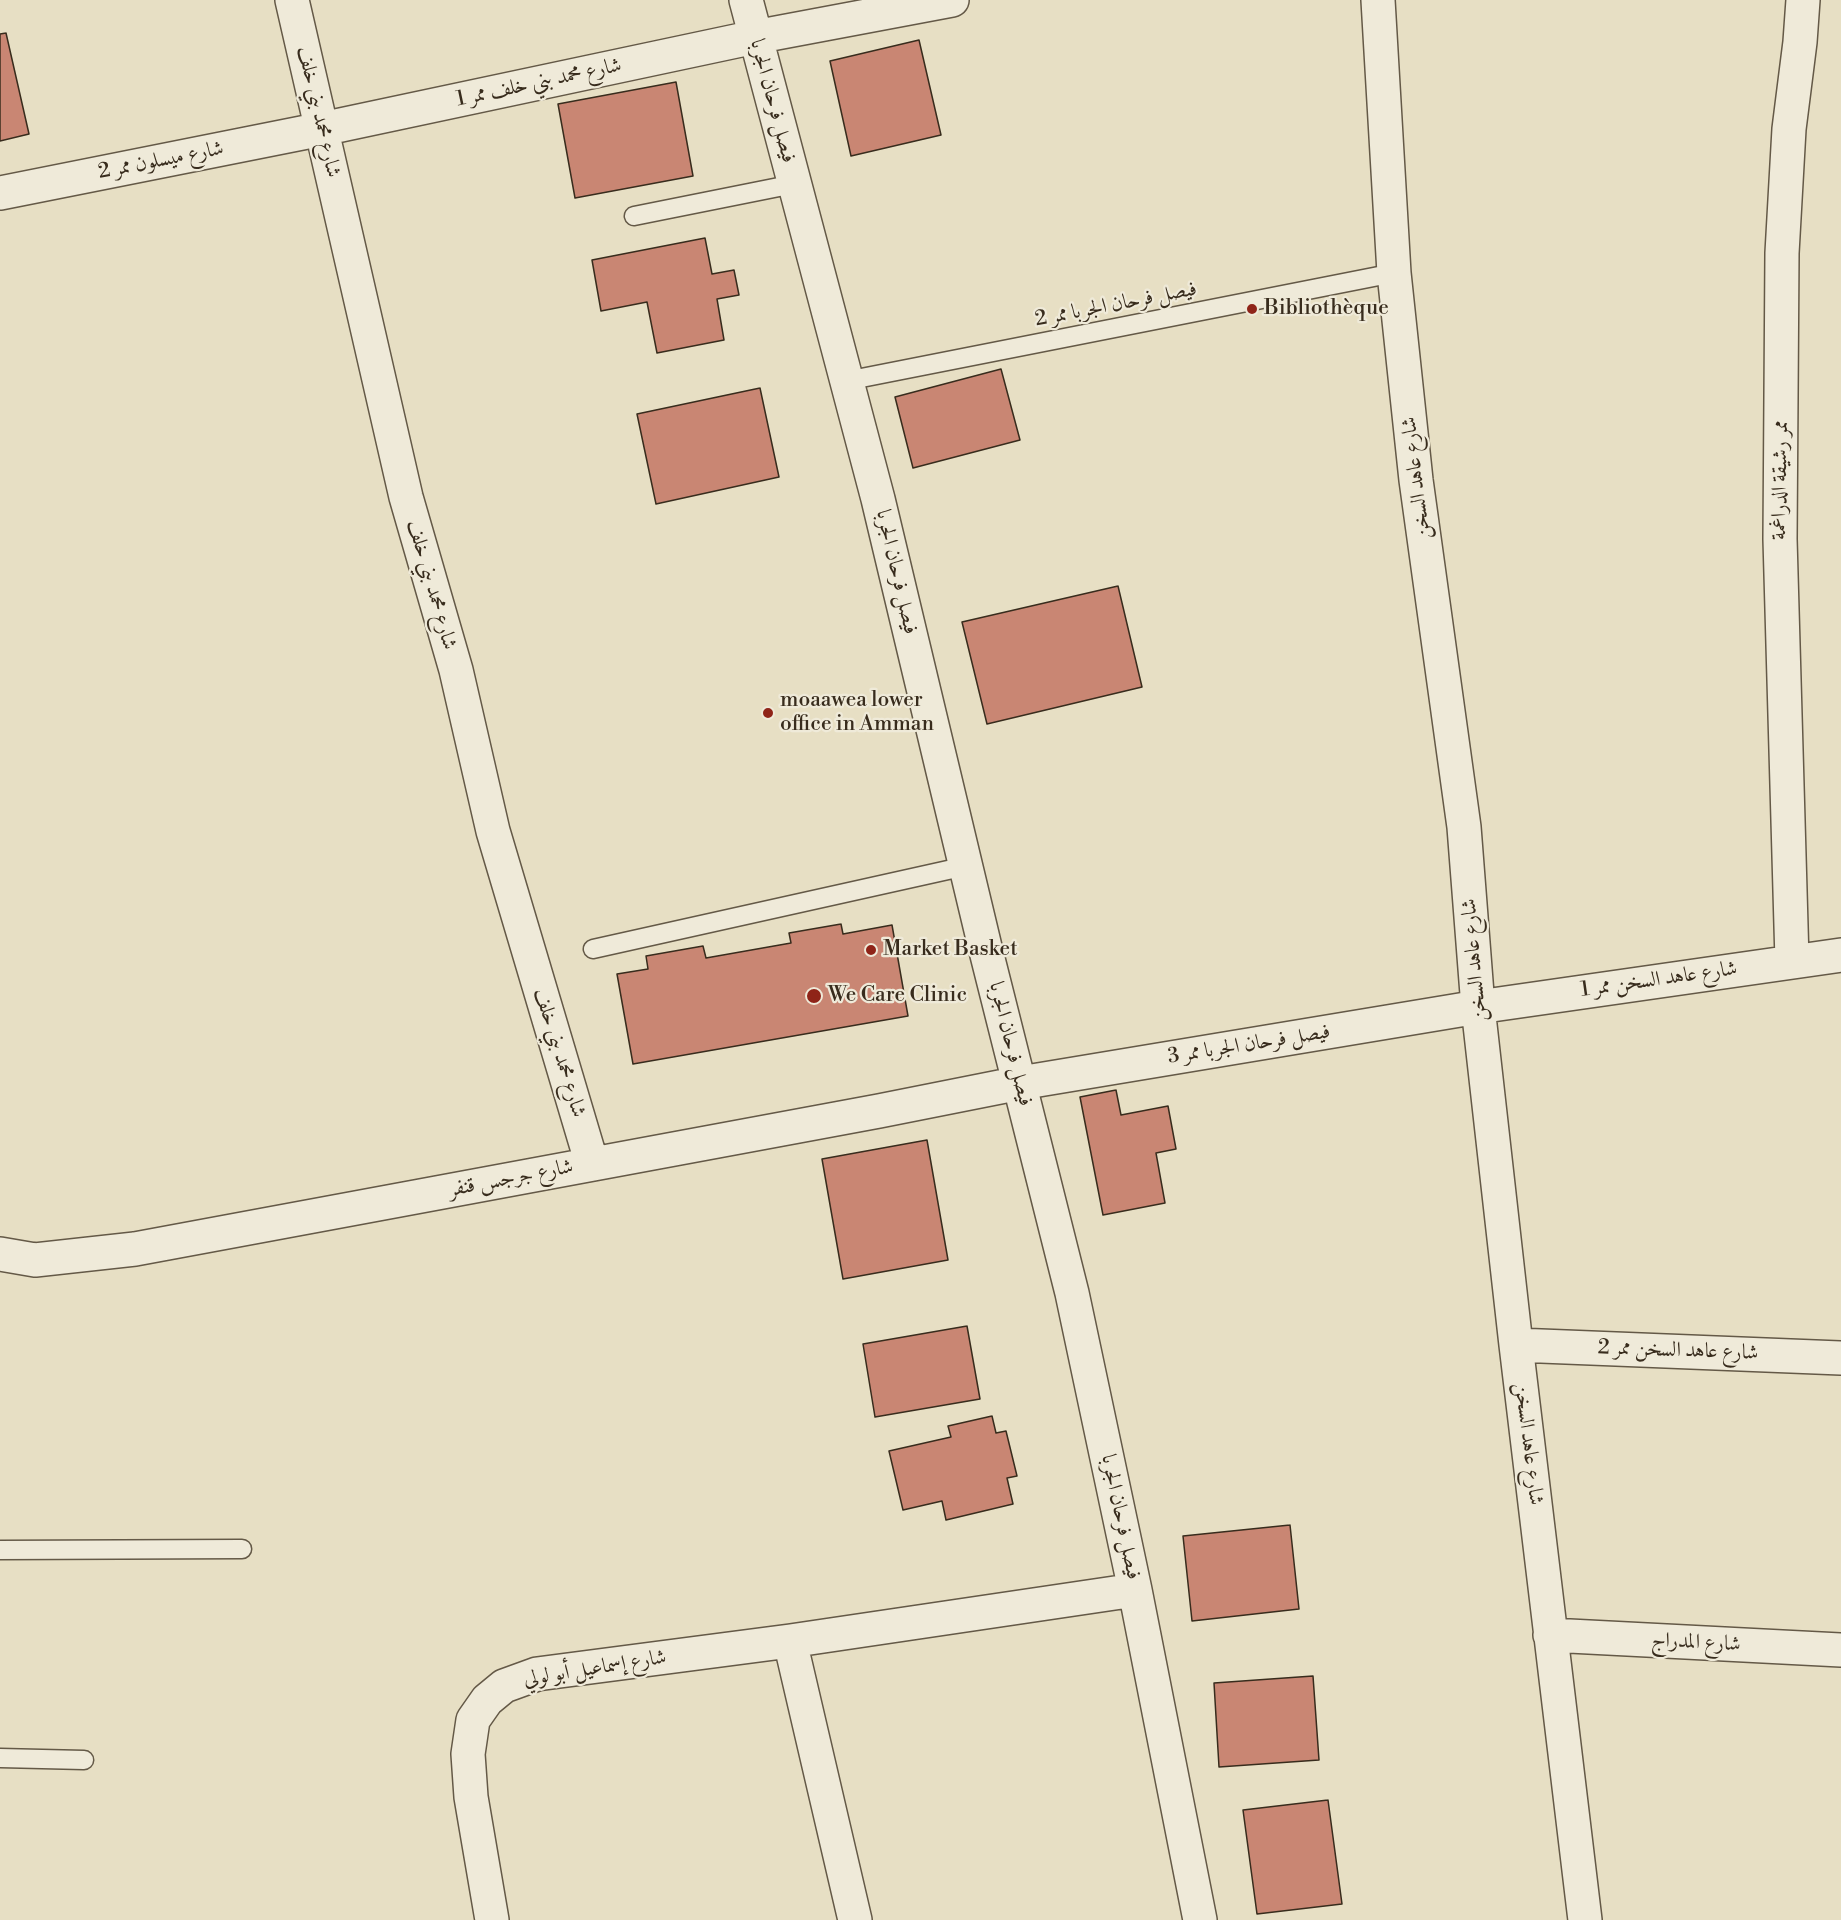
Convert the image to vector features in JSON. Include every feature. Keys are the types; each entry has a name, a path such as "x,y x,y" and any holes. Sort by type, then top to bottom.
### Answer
{"street":[{"name":"شارع محمد بني خلف","path":"292,0 406,497 456,670 493,831 592,1164"},
{"name":"فيصل فرحان الجربا","path":"746,0 881,511 966,867 1072,1293 1135,1590 1200,1920"},
{"name":"شارع محمد بني خلف ممر 1","path":"322,129 755,37 952,0"},
{"name":"شارع عاهد السخن","path":"1378,0 1394,273 1416,480 1464,827 1478,1007 1585,1920"},
{"name":"ممر رشيقة الدراغمة","path":"1792,961 1780,550 1782,253 1789,129 1803,0"},
{"name":"شارع ميسلون ممر 2","path":"0,193 322,129"},
{"name":"شارع عاهد السخن ممر 1","path":"1478,1007 1841,955"},
{"name":"فيصل فرحان الجربا ممر 3","path":"1020,1083 1478,1007"},
{"name":"شارع جرجس قنفر","path":"0,1254 35,1260 135,1249 879,1112 1020,1083"},
{"name":"شارع عاهد السخن ممر 2","path":"1516,1345 1841,1358"},
{"name":"شارع إسماعيل أبو لولي","path":"492,1920 471,1797 468,1754 473,1720 487,1700 504,1686 537,1674 790,1641 1135,1590"},
{"name":"شارع المدراج","path":"1550,1635 1841,1650"},
{"path":"790,1641 855,1920"}],"lane":[{"path":"634,216 794,184"},
{"name":"فيصل فرحان الجربا ممر 2","path":"846,381 1394,273"},
{"path":"593,949 966,867"},
{"path":"0,1550 242,1550"},
{"path":"0,1758 84,1760"}],"building":[{"path":"6,33 29,134 0,141 0,34"},
{"path":"919,40 941,135 851,156 830,61"},
{"path":"676,82 693,176 575,198 558,104"},
{"path":"705,238 712,274 734,270 739,295 717,299 724,340 657,353 647,302 601,311 592,260"},
{"path":"1001,369 1020,440 913,468 895,397"},
{"path":"760,388 779,477 656,504 637,414"},
{"path":"1118,586 1142,687 987,724 962,622"},
{"path":"841,924 843,934 892,925 908,1016 633,1064 617,974 648,969 646,956 703,946 706,958 791,943 789,933"},
{"path":"1116,1090 1121,1115 1168,1106 1176,1149 1156,1153 1165,1203 1103,1215 1080,1097"},
{"path":"927,1140 948,1260 843,1279 822,1159"},
{"path":"967,1326 980,1399 875,1417 863,1344"},
{"path":"992,1416 996,1433 1006,1431 1017,1476 1007,1478 1013,1504 946,1520 942,1501 903,1510 889,1451 951,1437 948,1426"},
{"path":"1290,1525 1299,1609 1192,1621 1183,1536"},
{"path":"1313,1676 1319,1760 1219,1767 1214,1683"},
{"path":"1328,1800 1342,1904 1257,1914 1243,1810"}],"place":[{"name":"Bibliothèque","path":"1252,309"},
{"name":"moaawea lower office in Amman","path":"768,713"},
{"name":"Market Basket","path":"871,950"},
{"name":"We Care Clinic","path":"814,996"}]}
